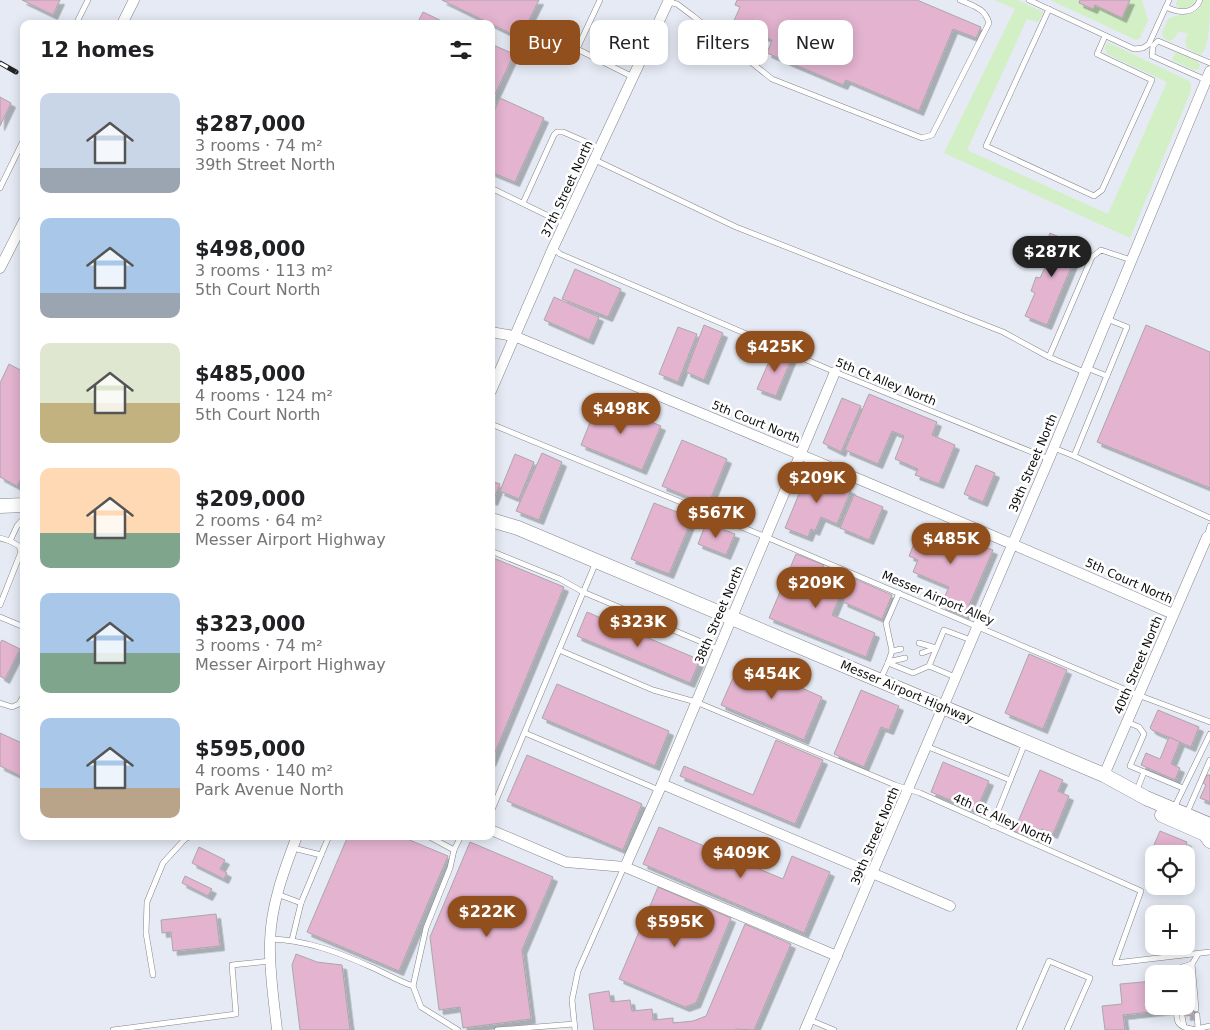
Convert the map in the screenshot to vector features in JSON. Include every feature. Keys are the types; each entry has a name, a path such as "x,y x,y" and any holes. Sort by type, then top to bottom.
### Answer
{"main road":[{"path":"0,506 20,505"},
{"name":"Messer Airport Highway","path":"495,521 518,528 943,706 1104,775 1141,795 1210,825"},
{"path":"1141,795 1159,814 1205,834 1210,841"}],"street":[{"path":"124,20 134,0"},
{"name":"37th Street North","path":"495,381 554,248 668,1"},
{"name":"39th Street North","path":"808,1025 1054,448 1208,76"},
{"path":"1,263 20,228"},
{"name":"5th Court North","path":"495,333 514,336 800,454 1013,543 1173,614"},
{"name":"38th Street North","path":"625,866 661,787 835,372"},
{"name":"40th Street North","path":"1104,775 1207,537"},
{"path":"661,787 873,872 950,906"},
{"path":"495,832 566,862 625,866 837,956"},
{"path":"277,1030 270,961 270,939 277,894 296,840"}],"lane":[{"path":"78,20 88,0"},
{"path":"600,0 577,49 633,78"},
{"path":"668,1 677,4 693,16 772,79 922,138 932,135 989,23 987,15 978,8 960,0"},
{"path":"1029,0 1134,49 1151,46 1158,41 1210,63"},
{"path":"1169,0 1151,46 1152,56 1208,76"},
{"path":"1166,7 1174,11 1184,12 1193,10 1200,0"},
{"path":"1049,9 986,146 1094,196 1102,190 1152,80 1097,54 1105,36"},
{"path":"523,204 557,132 563,132 600,148"},
{"path":"0,188 20,146"},
{"path":"595,160 736,227 1003,332 1049,357 1107,376"},
{"path":"495,190 565,224"},
{"name":"5th Ct Alley North","path":"554,248 560,254 835,372 1049,459"},
{"path":"1049,357 1092,257 1101,250 1131,260"},
{"path":"1074,456 1127,327 1107,319"},
{"name":"Messer Airport Alley","path":"495,426 766,537 1138,695 1210,722"},
{"path":"1054,448 1210,518"},
{"path":"10,541 20,523"},
{"path":"1207,537 1210,526"},
{"path":"0,538 10,541 19,546 20,549"},
{"path":"495,553 560,579 583,592 718,650"},
{"path":"0,605 20,555"},
{"path":"495,803 596,561"},
{"path":"880,681 892,651 886,622 899,593"},
{"path":"0,617 20,624"},
{"path":"888,663 913,673 929,666 944,630 971,640"},
{"path":"919,643 936,648"},
{"path":"892,651 901,648"},
{"path":"922,653 936,648"},
{"name":"4th Ct Alley North","path":"559,650 653,690 696,702 920,793 1141,892 1115,963 1210,952"},
{"path":"888,663 905,658"},
{"path":"929,666 955,677"},
{"path":"0,702 12,707 20,702"},
{"path":"1127,722 1139,727 1144,734 1130,766 1183,788"},
{"path":"525,733 661,787"},
{"path":"1180,812 1183,788 1210,734"},
{"path":"992,826 1025,742"},
{"path":"926,746 1010,780"},
{"path":"1180,812 1210,760"},
{"path":"1141,795 1144,772"},
{"path":"153,975 146,933 147,902 163,863 184,840"},
{"path":"292,940 301,903 327,840"},
{"path":"435,840 454,850"},
{"path":"458,1030 421,1007 413,986 426,928 459,840"},
{"path":"293,848 321,855"},
{"path":"497,1030 574,1027 572,1000 578,971 625,866"},
{"path":"277,894 301,903"},
{"path":"270,939 309,943 342,954 396,980 413,986"},
{"path":"1189,965 1198,954"},
{"path":"113,1030 236,1014 232,965 270,961"},
{"path":"1019,1030 1049,961 1090,978 1067,1030"},
{"path":"1194,1029 1195,1005"},
{"path":"1177,1015 1178,1023 1184,1027 1194,1029 1210,1026"},
{"path":"1182,1015 1184,1027"},
{"path":"808,1025 834,1030"}],"shaded area":[{"path":"0,0 1210,0 1210,1030 0,1030"}],"green space":[{"path":"995,0 1017,0 1043,13 1038,22 1027,19 967,150 1108,214 1167,82 1107,54 1105,48 1107,42 1189,81 1191,85 1190,93 1130,238 944,153 1015,9"},
{"path":"1050,0 1080,0 1079,3 1092,9 1095,5 1122,17 1130,0 1142,0 1148,20 1140,38 1136,40"},
{"path":"1177,0 1196,0 1190,7 1180,9 1176,5"},
{"path":"1203,0 1210,0 1209,22 1208,39 1200,55 1187,48 1185,40 1188,34 1179,31 1174,39 1169,41 1163,37 1162,33 1168,19 1193,13"},
{"path":"1176,52 1197,61 1200,65 1199,69 1194,70 1172,60"}],"building":[{"path":"22,0 60,0 53,15"},
{"path":"442,0 539,0 529,20 510,20 510,33 495,26 495,20 483,20"},
{"path":"737,0 917,0 981,27 976,38 953,29 919,111 846,80 843,85 796,65 853,65 853,20 778,20 778,58 768,53 772,40 768,38 768,20 734,20 740,7 735,5"},
{"path":"1080,0 1130,0 1122,18 1095,5 1093,9 1079,3"},
{"path":"423,12 440,20 419,20"},
{"path":"495,46 510,52 510,63 495,94"},
{"path":"0,97 11,103 0,126"},
{"path":"500,98 544,118 515,182 495,174 495,109"},
{"path":"1050,233 1080,246 1047,325 1025,316 1035,293 1031,291 1036,277 1040,278 1049,259 1041,255"},
{"path":"575,269 621,289 608,317 562,299"},
{"path":"554,297 599,317 589,340 544,320"},
{"path":"704,325 723,333 704,380 686,372"},
{"path":"1146,325 1210,352 1210,488 1097,442"},
{"path":"678,327 697,334 678,382 659,374"},
{"path":"774,350 792,357 776,396 757,389"},
{"path":"9,364 20,370 20,480 17,486 0,477 0,383"},
{"path":"869,394 937,422 932,435 955,445 939,484 915,475 918,469 895,459 904,436 892,431 878,464 845,450"},
{"path":"842,398 861,406 841,452 823,443"},
{"path":"599,400 661,426 642,470 581,445"},
{"path":"682,440 727,459 708,505 662,486"},
{"path":"542,453 562,462 539,520 516,511"},
{"path":"515,454 534,462 519,499 500,491"},
{"path":"976,465 995,473 983,502 964,494"},
{"path":"808,472 851,490 837,524 821,517 815,531 811,529 808,537 785,528"},
{"path":"495,482 500,484 495,496"},
{"path":"854,495 883,507 869,540 840,528"},
{"path":"654,503 677,512 680,506 695,512 669,574 631,559"},
{"path":"706,523 735,534 726,555 698,544"},
{"path":"922,524 967,544 968,540 993,550 965,615 941,605 949,587 913,572 918,560 909,556"},
{"path":"796,554 824,565 815,586 840,596 832,615 875,633 866,657 769,618"},
{"path":"495,559 564,587 495,752"},
{"path":"823,570 851,581 844,597 816,586"},
{"path":"853,578 892,595 882,619 843,602"},
{"path":"587,612 700,660 690,683 577,636"},
{"path":"2,640 20,649 5,679 0,676 0,643"},
{"path":"1029,654 1067,670 1043,729 1005,713"},
{"path":"740,662 758,669 759,666 788,678 786,681 822,697 804,740 721,705"},
{"path":"557,684 669,731 655,766 542,718"},
{"path":"861,690 899,706 889,730 881,727 864,767 834,754"},
{"path":"1158,710 1199,727 1191,747 1150,728"},
{"path":"0,733 20,742 20,776 0,766"},
{"path":"1169,737 1180,742 1171,764 1180,768 1175,780 1141,765 1146,753 1160,759"},
{"path":"776,740 823,760 795,824 680,776 684,766 753,795"},
{"path":"527,755 642,804 623,850 507,801"},
{"path":"943,762 989,781 976,811 931,792"},
{"path":"1040,770 1063,780 1058,791 1069,796 1053,834 1042,829 1037,841 1014,831"},
{"path":"1207,775 1210,775 1210,802 1200,798 1206,785 1203,783"},
{"path":"659,827 783,879 792,856 830,872 804,933 643,864"},
{"path":"1160,831 1187,842 1186,845 1154,845"},
{"path":"346,840 410,840 448,856 399,971 307,932"},
{"path":"470,842 553,877 522,950 531,1019 463,1028 460,1007 439,1010 430,937"},
{"path":"199,847 225,860 220,869 227,873 224,879 192,863"},
{"path":"185,876 212,889 208,896 182,883"},
{"path":"658,887 731,918 696,1003 685,1007 619,979"},
{"path":"216,914 220,946 173,951 171,932 162,933 161,920"},
{"path":"745,924 791,944 754,1030 594,1030 589,994 609,991 611,1002 630,1000 632,1011 652,1009 653,1020 673,1018 673,1023 693,1021 706,1016"},
{"path":"296,954 317,962 342,965 350,1030 300,1030 292,965"},
{"path":"1145,982 1145,1013 1123,1015 1125,1030 1105,1030 1102,1006 1122,1004 1120,984"}],"railway":[{"path":"0,63 16,72"}]}
